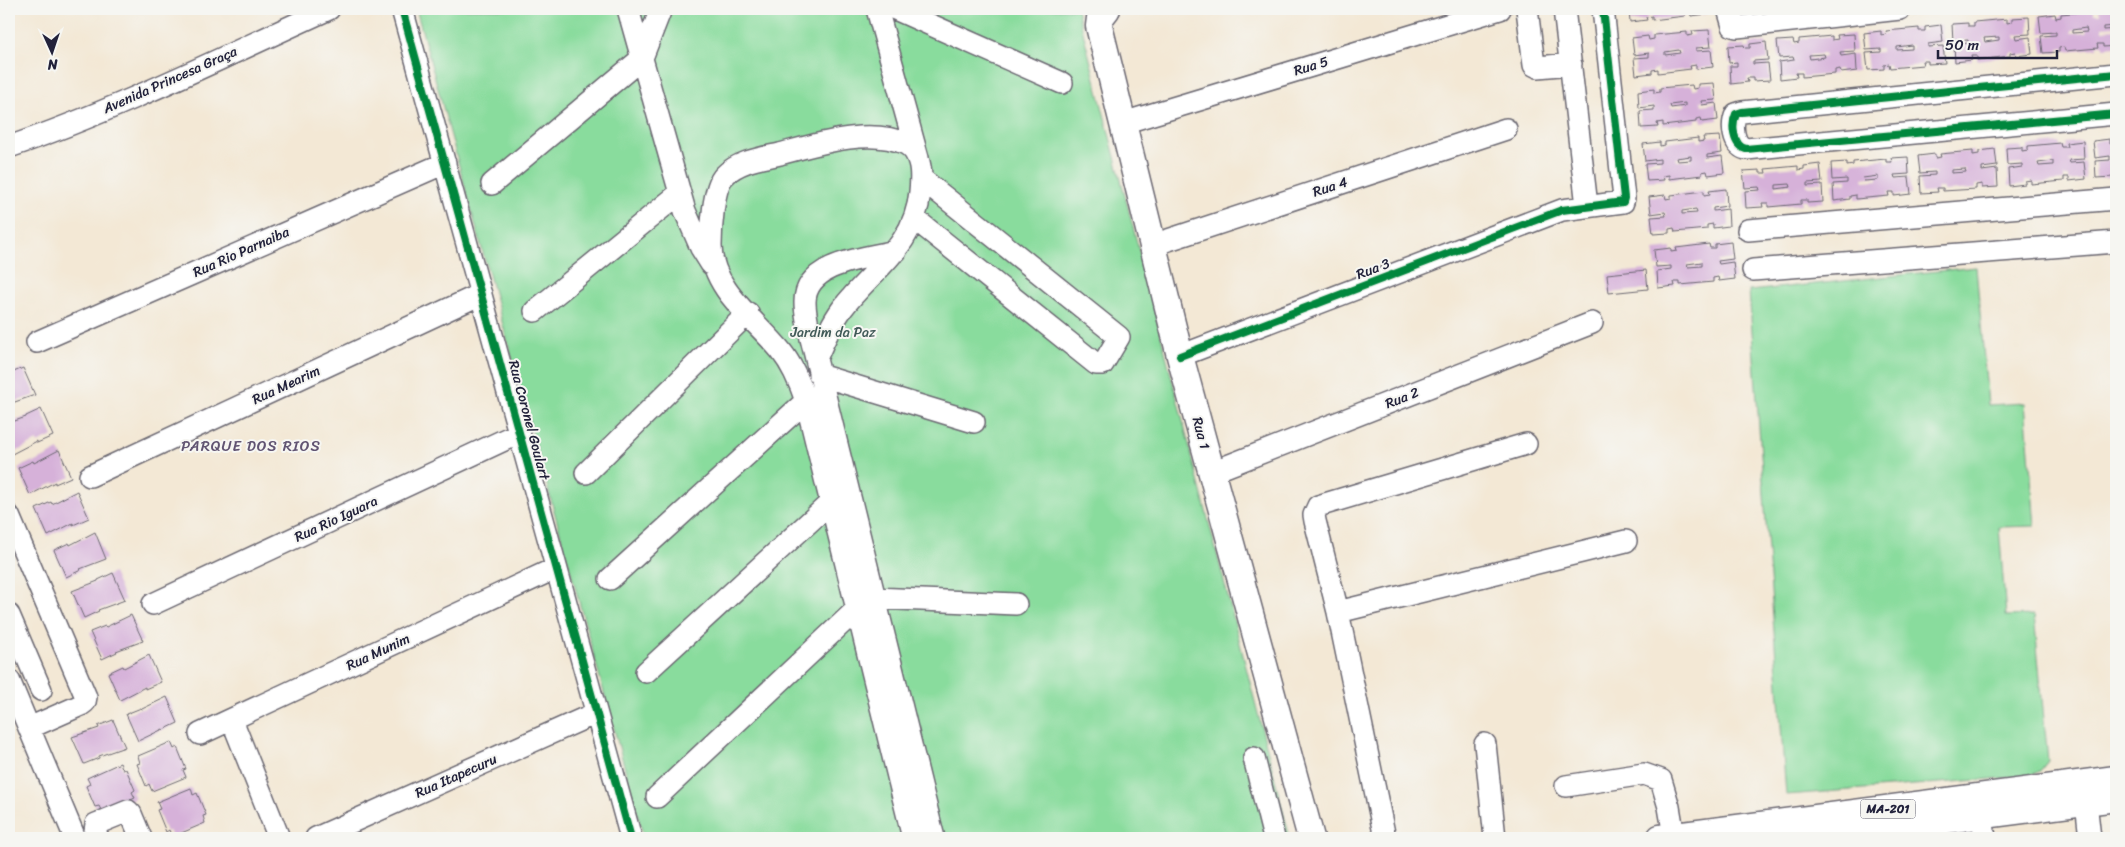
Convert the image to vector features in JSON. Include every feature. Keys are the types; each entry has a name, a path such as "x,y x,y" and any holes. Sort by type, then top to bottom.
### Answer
{"main road":[{"name":"Rua 1","path":"1103,17 1123,123 1180,356 1312,838"},
{"name":"MA-201","path":"1667,837 2116,779"},
{"name":"MA-201","path":"1807,838 1984,827 2086,802 2116,799"}],"street":[{"name":"Avenida Princesa Graça","path":"9,147 43,135 177,78 330,9"},
{"name":"Rua Coronel Goulart","path":"402,9 631,838"},
{"path":"628,9 680,193 693,232 718,276 791,364 806,401 913,838"},
{"path":"492,184 642,58 661,9"},
{"path":"877,9 920,171 1119,337 1103,364 1096,364 915,219"},
{"path":"895,9 1062,83"},
{"name":"Rua 5","path":"1123,123 1500,9"},
{"path":"1527,9 1534,65 1538,67 1571,64"},
{"path":"1564,9 1571,64 1581,207"},
{"name":"Rua 3","path":"1180,356 1562,210 1623,202 1603,9"},
{"path":"1728,9 1730,22 1733,26 1900,9"},
{"path":"2116,74 1742,112 1736,114 1734,119 1736,142 1740,147 1746,149 2116,114"},
{"name":"Rua 4","path":"1153,245 1506,129"},
{"path":"718,276 712,259 716,202 724,176 736,167 832,140 874,138 897,141 908,145 916,153 920,171 915,219 903,243 843,308 834,321 817,367"},
{"name":"Rua Rio Parnaiba","path":"37,342 445,163"},
{"path":"535,311 680,193"},
{"path":"1748,230 2116,199"},
{"path":"1753,270 2116,242"},
{"path":"896,251 832,267 814,278 808,288 805,304 817,367 934,838"},
{"name":"Rua Mearim","path":"90,476 481,294"},
{"path":"586,473 748,313"},
{"name":"Rua 2","path":"1212,472 1592,323"},
{"path":"817,367 974,422"},
{"path":"610,579 806,401"},
{"name":"Rua Rio Iguara","path":"153,604 519,433"},
{"path":"1385,838 1338,612 1314,515 1318,506 1526,444"},
{"path":"646,672 830,502"},
{"path":"9,516 86,698 85,702 81,705 21,722"},
{"path":"1338,612 1626,541"},
{"name":"Rua Munim","path":"200,734 556,568"},
{"path":"874,598 1016,604"},
{"path":"657,797 856,610"},
{"path":"9,615 42,690"},
{"path":"9,680 21,722 75,838"},
{"name":"Rua Itapecuru","path":"316,838 596,713"},
{"path":"232,720 279,838"},
{"path":"1485,744 1495,838"},
{"path":"1254,758 1274,838"},
{"path":"1566,786 1644,774 1654,776 1661,780 1665,789 1667,837"},
{"path":"2086,802 2090,838"},
{"path":"98,838 95,831 96,824 128,812 131,814 142,838"}],"green space":[{"name":"Jardim da Paz","path":"416,9 1077,9 1290,838 644,838"},
{"path":"1976,267 1988,405 2025,403 2035,526 1999,527 2006,616 2034,615 2048,761 2040,771 2029,776 1786,795 1749,291"}],"building":[{"path":"1629,9 1706,9 1707,14 1691,16 1690,12 1685,13 1685,16 1652,20 1652,16 1646,17 1647,20 1630,22"},
{"path":"2116,9 2116,26 2103,27 2103,30 2116,29 2116,46 2103,47 2103,44 2097,44 2098,48 2065,51 2064,47 2059,48 2059,52 2043,53 2041,36 2056,35 2056,32 2041,33 2039,16 2055,14 2056,18 2061,17 2061,14 2094,11 2094,14 2100,14 2099,10","holes":["2086,28 2087,32 2072,33 2072,30"]},
{"path":"2029,17 2030,34 2015,35 2016,39 2030,37 2032,54 2016,56 2015,52 2010,53 2010,56 1977,60 1977,56 1971,56 1972,60 1955,62 1954,45 1968,43 1968,40 1953,41 1952,24 1968,23 1968,26 1974,26 1974,22 2007,19 2007,23 2012,22 2012,18","holes":["1999,37 1999,40 1985,42 1984,38"]},
{"path":"1941,25 1943,42 1928,44 1928,47 1943,46 1945,63 1928,64 1928,61 1922,61 1923,65 1890,68 1889,64 1884,65 1884,69 1868,70 1866,53 1881,52 1881,49 1866,50 1864,33 1881,31 1881,35 1887,34 1886,31 1919,28 1919,31 1925,31 1925,27","holes":["1912,45 1912,49 1897,50 1897,47"]},
{"path":"1709,30 1711,47 1696,48 1696,51 1711,50 1713,67 1696,69 1696,65 1690,66 1691,69 1658,73 1658,69 1652,70 1652,73 1636,75 1634,58 1649,57 1649,53 1634,55 1632,38 1648,36 1649,40 1654,39 1654,35 1687,32 1687,36 1693,35 1692,31","holes":["1679,50 1680,53 1665,55 1665,52"]},
{"path":"1854,34 1855,51 1840,52 1841,56 1856,54 1857,71 1841,73 1840,69 1835,70 1835,74 1802,77 1802,73 1796,73 1797,77 1780,79 1779,62 1794,60 1793,57 1779,58 1777,41 1793,40 1794,44 1799,43 1799,39 1832,36 1832,40 1838,39 1837,35","holes":["1824,54 1825,57 1810,59 1809,55"]},
{"path":"1766,42 1768,60 1753,61 1753,64 1768,63 1770,80 1753,81 1753,78 1747,78 1748,82 1731,84 1730,66 1737,66 1737,62 1729,63 1728,46 1744,45 1745,48 1750,48 1750,44"},
{"path":"1714,83 1716,100 1701,101 1702,105 1716,103 1718,120 1702,122 1701,118 1696,119 1696,122 1663,126 1663,122 1657,123 1658,127 1641,128 1640,111 1654,110 1654,106 1639,108 1638,91 1654,89 1654,93 1660,92 1660,88 1692,85 1693,89 1698,88 1698,84","holes":["1685,103 1685,106 1671,108 1670,105"]},
{"path":"1720,136 1722,153 1707,155 1707,158 1722,156 1724,173 1708,175 1707,171 1702,172 1702,175 1669,179 1669,175 1663,176 1664,180 1647,181 1645,164 1660,163 1660,159 1645,161 1643,144 1660,142 1660,146 1665,145 1665,142 1698,138 1698,142 1704,141 1703,137","holes":["1691,156 1691,160 1677,161 1676,158"]},
{"path":"2110,139 2110,143 2116,143 2116,173 2113,173 2113,177 2096,178 2095,161 2110,160 2110,156 2095,158 2093,141"},
{"path":"2083,141 2084,159 2069,160 2070,163 2084,162 2086,179 2069,181 2069,177 2064,177 2064,181 2031,184 2031,180 2025,181 2025,184 2009,186 2008,169 2022,167 2022,164 2007,165 2006,148 2022,147 2022,151 2028,150 2028,146 2060,143 2061,147 2067,147 2066,143","holes":["2053,161 2053,165 2039,166 2038,163"]},
{"path":"1995,149 1997,166 1982,168 1982,171 1997,169 1998,187 1982,188 1982,184 1976,185 1976,189 1943,191 1943,188 1937,188 1938,192 1921,193 1920,176 1935,175 1935,172 1920,173 1918,156 1935,154 1935,158 1941,157 1940,154 1973,151 1973,155 1979,154 1979,151","holes":["1965,169 1966,172 1951,173 1951,170"]},
{"path":"1908,157 1909,174 1894,175 1895,178 1909,177 1911,194 1894,196 1894,192 1888,192 1889,196 1856,199 1856,195 1850,196 1850,199 1834,201 1833,184 1847,183 1847,179 1832,180 1831,163 1847,162 1847,166 1853,165 1853,162 1886,159 1886,162 1892,162 1891,158","holes":["1878,176 1878,180 1864,181 1863,178"]},
{"path":"1820,164 1822,182 1807,183 1807,186 1822,185 1823,202 1807,203 1807,200 1801,200 1801,204 1768,207 1768,203 1762,203 1763,207 1746,208 1745,191 1760,190 1759,187 1745,188 1743,171 1760,170 1760,173 1766,173 1765,169 1798,166 1798,170 1804,169 1804,166","holes":["1790,184 1791,187 1776,189 1776,185"]},
{"path":"1726,189 1727,206 1713,208 1713,211 1728,209 1729,226 1713,228 1713,224 1707,225 1707,229 1675,232 1674,228 1669,229 1669,233 1653,234 1651,217 1666,216 1665,212 1651,214 1649,197 1665,195 1666,199 1671,198 1671,195 1704,191 1704,195 1710,194 1709,191","holes":["1696,209 1697,213 1682,214 1682,211"]},
{"path":"1731,242 1733,259 1718,261 1719,264 1733,262 1735,279 1719,281 1718,277 1713,278 1713,282 1680,285 1680,282 1674,282 1675,286 1658,288 1657,271 1671,269 1671,266 1656,267 1654,250 1671,248 1671,252 1677,251 1676,248 1709,244 1710,248 1715,248 1715,244","holes":["1702,262 1702,266 1688,267 1687,264"]},
{"path":"1646,270 1648,289 1609,293 1607,274"},
{"path":"23,368 35,395 9,404 9,374"},
{"path":"41,409 53,436 37,443 37,441 12,454 9,446 9,423"},
{"path":"59,450 71,477 55,484 55,482 30,495 18,468 33,461 34,463"},
{"path":"77,491 89,518 73,525 73,523 48,536 36,509 51,502 52,504"},
{"path":"95,532 106,559 80,569 66,577 54,550 69,543 70,545"},
{"path":"113,573 125,600 98,610 84,618 72,591"},
{"path":"131,615 143,641 116,651 102,659 90,632 106,627"},
{"path":"149,655 161,682 145,689 145,687 120,700 108,673 123,666 124,668"},
{"path":"167,697 178,723 138,741 126,714 142,709"},
{"path":"113,720 125,747 99,756 99,758 84,764 72,737 99,728 98,726"},
{"path":"171,742 174,749 177,747 186,769 183,770 186,777 152,791 149,784 146,786 137,764 140,763 138,756"},
{"path":"120,763 123,770 126,769 135,790 132,792 135,798 102,812 99,806 95,807 86,786 90,784 87,778"},
{"path":"191,788 193,795 197,793 206,815 203,816 205,823 172,837 169,830 166,832 157,810 160,809 157,802"}],"cycle path":[{"path":"402,9 631,838"},
{"path":"1180,356 1562,210 1623,202 1603,9"},
{"path":"2116,74 1742,112 1736,114 1734,119 1734,134 1738,144 1746,149 2116,114"}],"district":[{"name":"PARQUE DOS RIOS","path":"251,446"}]}
